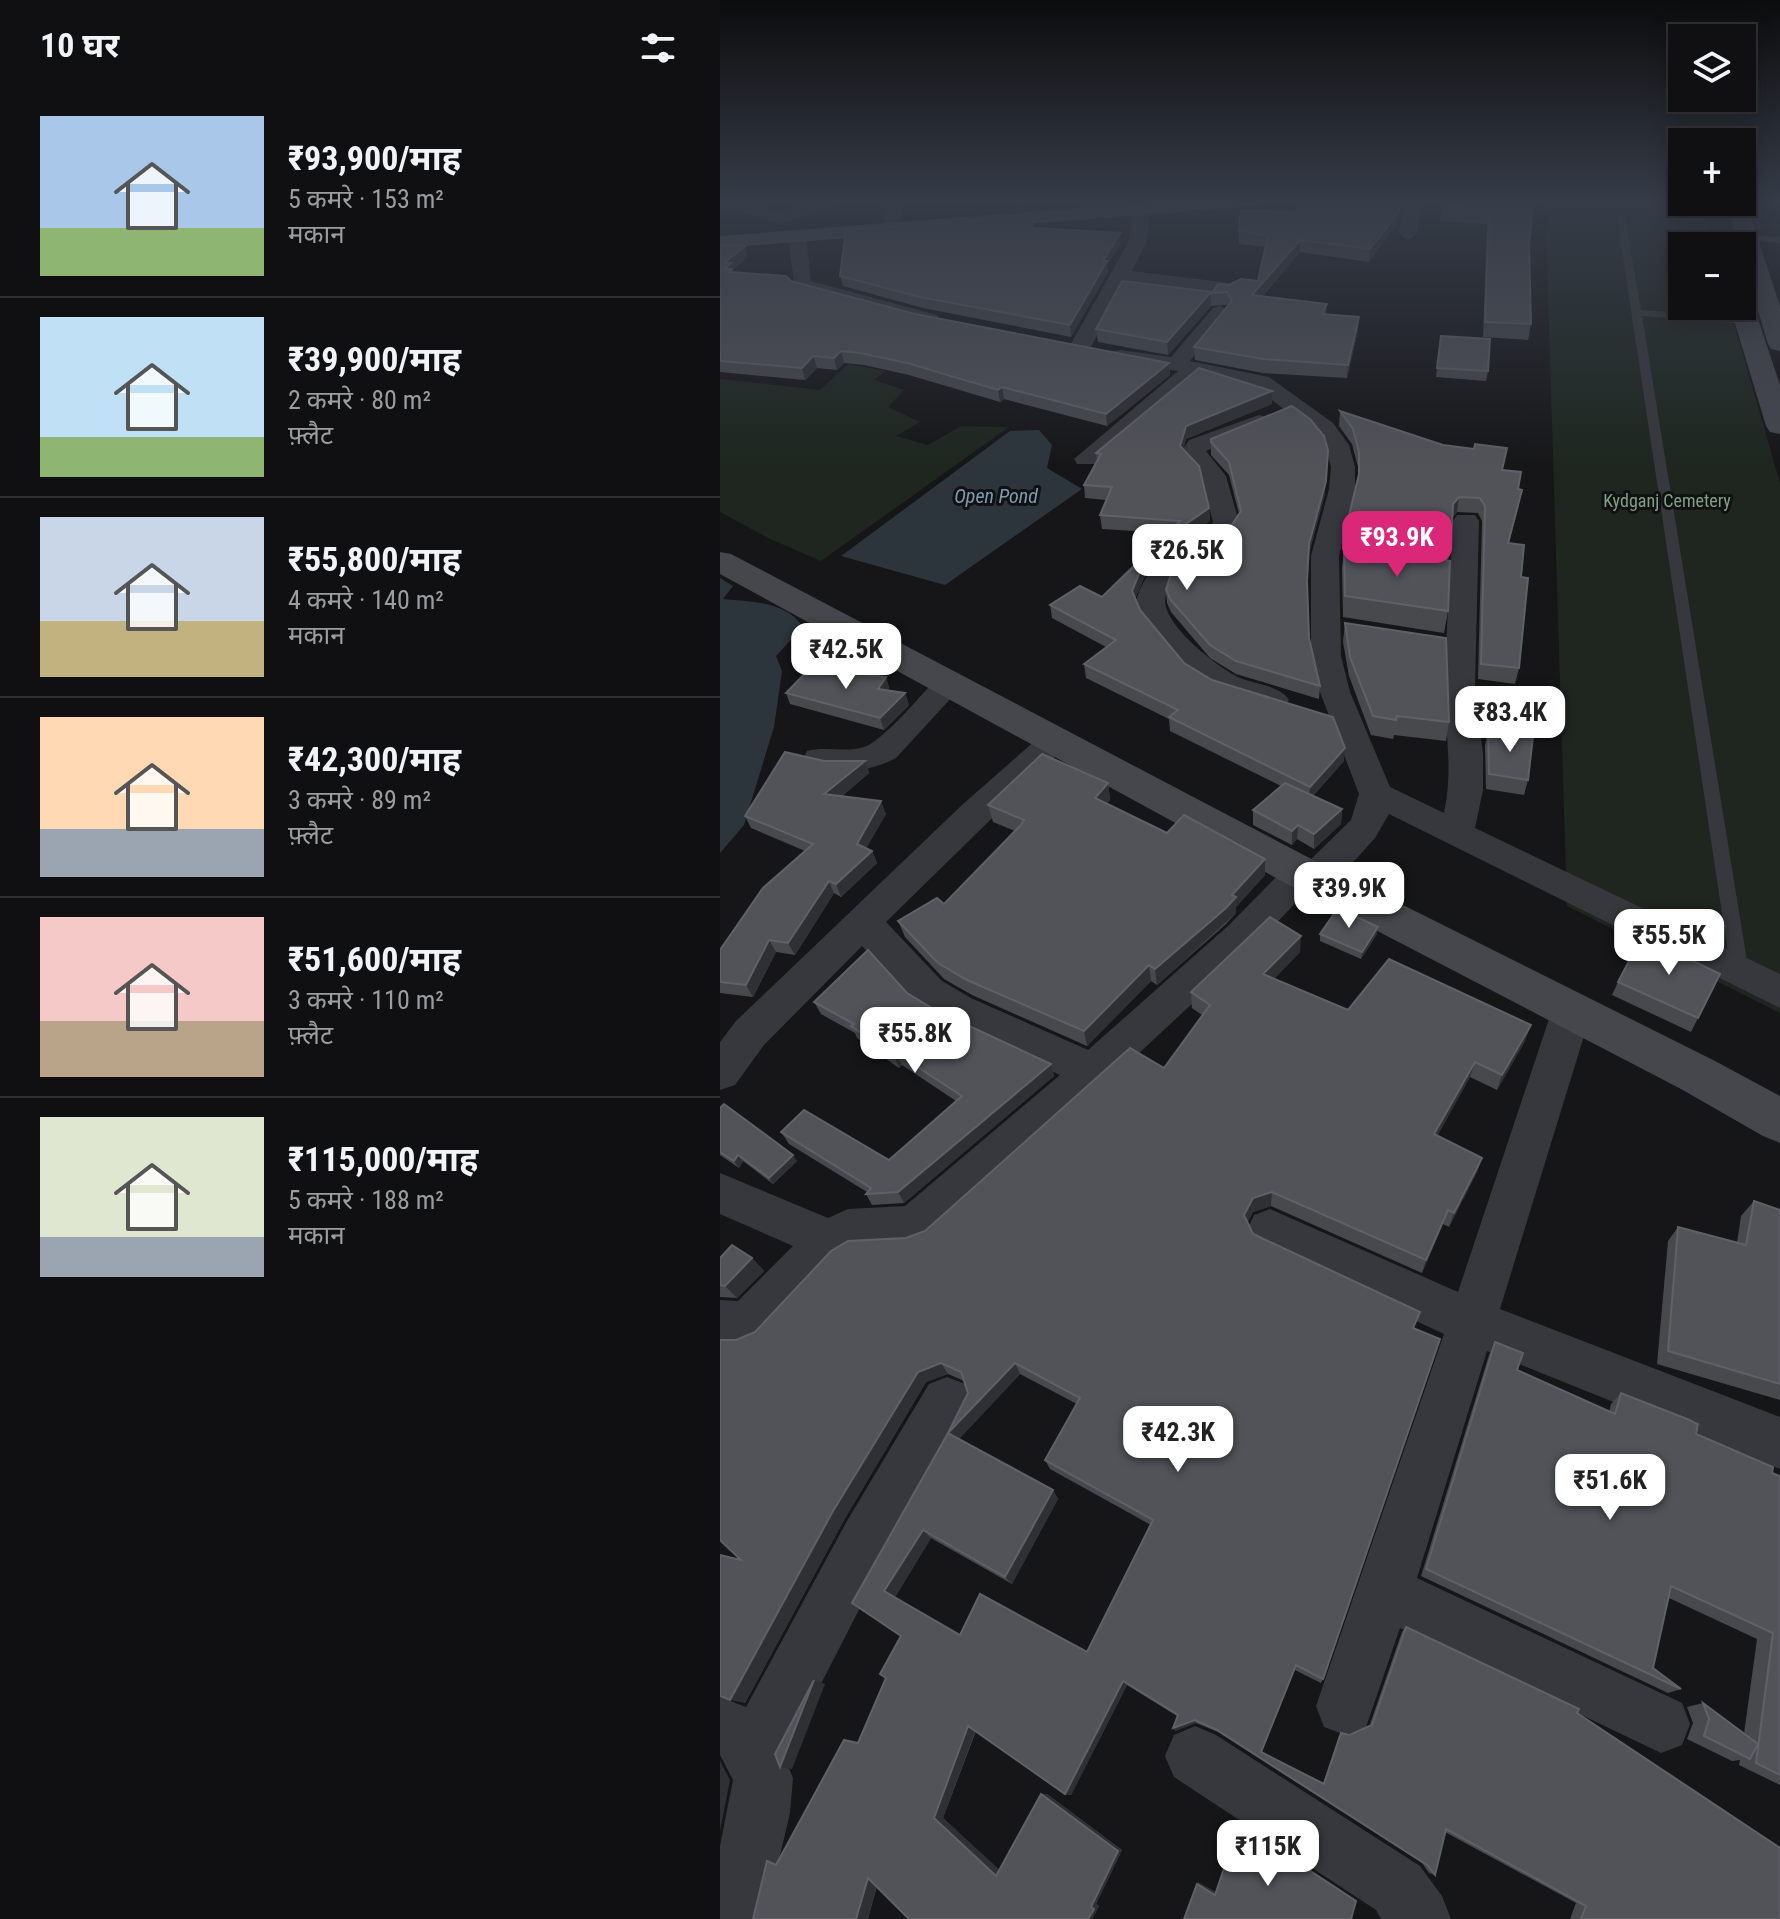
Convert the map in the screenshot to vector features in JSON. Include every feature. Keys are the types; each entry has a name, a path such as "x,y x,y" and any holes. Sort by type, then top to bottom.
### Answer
{"street":[{"path":"819,290 948,323"},
{"path":"1111,290 1098,315 1068,347 1177,364 1261,382 1325,428 1337,445 1343,467 1342,489 1325,556 1326,656 1372,811"},
{"path":"1763,290 1780,344"},
{"path":"1086,459 1177,364 1220,312"},
{"path":"1098,315 1177,364"},
{"path":"1746,320 1780,426"},
{"path":"1295,406 1198,445 1195,457 1214,476 1226,522 1217,536 1185,552 1156,584 1150,603 1154,616 1197,667 1224,684 1348,722"},
{"path":"1457,834 1466,790 1467,754 1460,686 1447,645 1464,574 1466,521"},
{"path":"1325,556 1356,560"},
{"path":"720,561 1055,741 1780,1121"},
{"path":"1433,570 1464,574"},
{"path":"1327,627 1357,631"},
{"path":"819,759 872,757 885,750 949,684"},
{"path":"720,1073 750,1033 1001,787 1055,741"},
{"path":"1372,811 1457,834 1780,992"},
{"path":"720,1324 748,1325 823,1247 848,1230 914,1227 1093,1071 1308,874 1372,811"},
{"path":"863,922 928,992 957,1009 1093,1071"},
{"path":"1345,1706 1385,1592 1572,1010"},
{"path":"720,1193 811,1232 823,1247"},
{"path":"1270,1230 1472,1322 1780,1443"},
{"path":"733,1919 763,1778 737,1740 866,1540 947,1402"},
{"path":"1385,1592 1661,1724"},
{"path":"1195,1756 1398,1888 1419,1919"}],"lane":[{"path":"1632,290 1740,973"},
{"path":"1636,313 1668,313"}],"green space":[{"name":"Kydganj Cemetery","path":"1548,290 1668,290 1668,320 1733,320 1780,483 1780,1013 1567,906"},
{"path":"848,364 886,371 874,380 904,390 888,407 920,422 896,436 928,445 961,426 1009,427 821,561 770,539 720,512 720,379 820,390"}],"water":[{"name":"Open Pond","path":"1039,430 1052,445 1047,468 1082,489 945,585 841,556 1010,431"},
{"path":"720,578 733,586 723,599 757,602 778,608 796,618 803,627 776,656 782,671 774,727 744,825 720,853"}],"building":[{"path":"720,290 823,290 915,314 1169,363 1106,414 1002,387 998,390 907,363 860,353 841,351 834,358 813,356 802,368 720,361"},
{"path":"892,290 1090,290 1070,325"},
{"path":"1117,290 1213,292 1257,290 1252,295 1327,304 1321,314 1359,317 1348,365 1263,359 1194,347 1232,301 1227,292 1210,293 1167,342 1096,329"},
{"path":"1486,290 1530,290 1531,324 1485,322"},
{"path":"1441,336 1490,339 1488,371 1437,368"},
{"path":"1199,368 1272,391 1186,426 1180,446 1199,466 1209,508 1160,542 1143,564 1132,591 1140,610 1184,663 1212,680 1333,717 1345,748 1310,787 1169,717 1178,710 1084,664 1116,640 1050,605 1080,586 1102,597 1180,521 1100,515 1112,487 1084,485 1101,454 1096,453"},
{"path":"1292,406 1310,419 1324,436 1328,450 1326,481 1309,544 1307,581 1309,638 1320,686 1236,661 1210,645 1170,599 1166,590 1171,574 1196,547 1227,532 1241,511 1229,462 1211,439"},
{"path":"1340,411 1443,445 1474,449 1475,444 1507,448 1502,470 1521,472 1518,489 1522,490 1508,543 1524,545 1521,577 1528,578 1519,668 1481,664 1485,506 1480,498 1459,497 1453,504 1451,545 1345,532 1359,474 1359,452 1353,429"},
{"path":"1344,548 1450,561 1448,611 1345,596"},
{"path":"1345,623 1446,638 1449,722 1373,716 1350,657"},
{"path":"811,667 886,677 878,689 905,693 880,718 786,693"},
{"path":"1488,730 1533,736 1528,780 1489,774"},
{"path":"785,752 824,761 865,761 824,794 881,801 857,844 872,851 836,884 829,881 788,943 769,940 746,985 720,982 720,950 763,888 813,844 745,816"},
{"path":"1042,754 1108,783 1095,798 1167,833 1184,815 1265,859 1232,895 1236,897 1226,908 1155,969 1149,965 1084,1031 967,980 938,963 898,921 937,898 944,904 1020,826 1024,820 988,805"},
{"path":"1285,783 1342,809 1314,834 1298,825 1292,831 1253,810"},
{"path":"1338,908 1378,927 1362,952 1320,934"},
{"path":"1270,917 1301,936 1263,974 1348,1010 1389,959 1531,1025 1502,1075 1475,1062 1434,1134 1482,1158 1454,1213 1448,1210 1426,1260 1272,1192 1253,1198 1244,1215 1253,1234 1420,1312 1413,1328 1440,1339 1323,1679 1296,1665 1261,1752 1324,1784 1341,1733 1349,1735 1372,1725 1406,1627 1579,1709 1577,1713 1780,1848 1780,1919 1581,1919 1586,1906 1446,1829 1435,1875 1427,1865 1217,1730 1195,1720 1173,1728 1178,1715 1123,1681 1065,1794 968,1726 934,1818 996,1876 1041,1794 1118,1851 1088,1919 909,1919 868,1878 856,1919 753,1919 767,1861 776,1865 844,1740 858,1743 886,1678 880,1674 901,1636 852,1603 968,1393 961,1372 941,1363 918,1372 833,1511 730,1700 720,1696 720,1555 741,1560 720,1540 720,1340 736,1340 755,1332 831,1251 848,1241 906,1238 925,1231 1130,1048 1164,1068 1210,1005 1191,992","holes":["1015,1363 1080,1398 1045,1460 1153,1520 1087,1652 980,1594 960,1635 884,1591 923,1530 1005,1577 1053,1490 948,1433"]},
{"path":"1642,936 1720,974 1698,1018 1618,982"},
{"path":"868,950 907,993 937,1011 1051,1064 898,1192 866,1194 871,1188 781,1132 804,1110 889,1160 962,1096 896,1053 894,1056 851,1026 854,1024 814,1002"},
{"path":"724,1104 793,1155 769,1178 738,1155 734,1161 720,1152 720,1108"},
{"path":"1754,1201 1780,1210 1780,1384 1668,1351 1678,1227 1746,1245"},
{"path":"732,1245 752,1258 725,1286 720,1285 720,1258"},
{"path":"1495,1342 1523,1353 1517,1370 1615,1414 1621,1393 1687,1419 1698,1424 1696,1434 1773,1467 1772,1473 1780,1476 1780,1775 1756,1763 1773,1633 1671,1586 1653,1668 1681,1689 1426,1569"},
{"path":"814,1680 780,1767 775,1754"},
{"path":"1703,1703 1758,1744 1750,1759 1704,1736 1709,1719"},
{"path":"1239,1824 1356,1901 1351,1919 1184,1919 1197,1884 1215,1895"}]}
